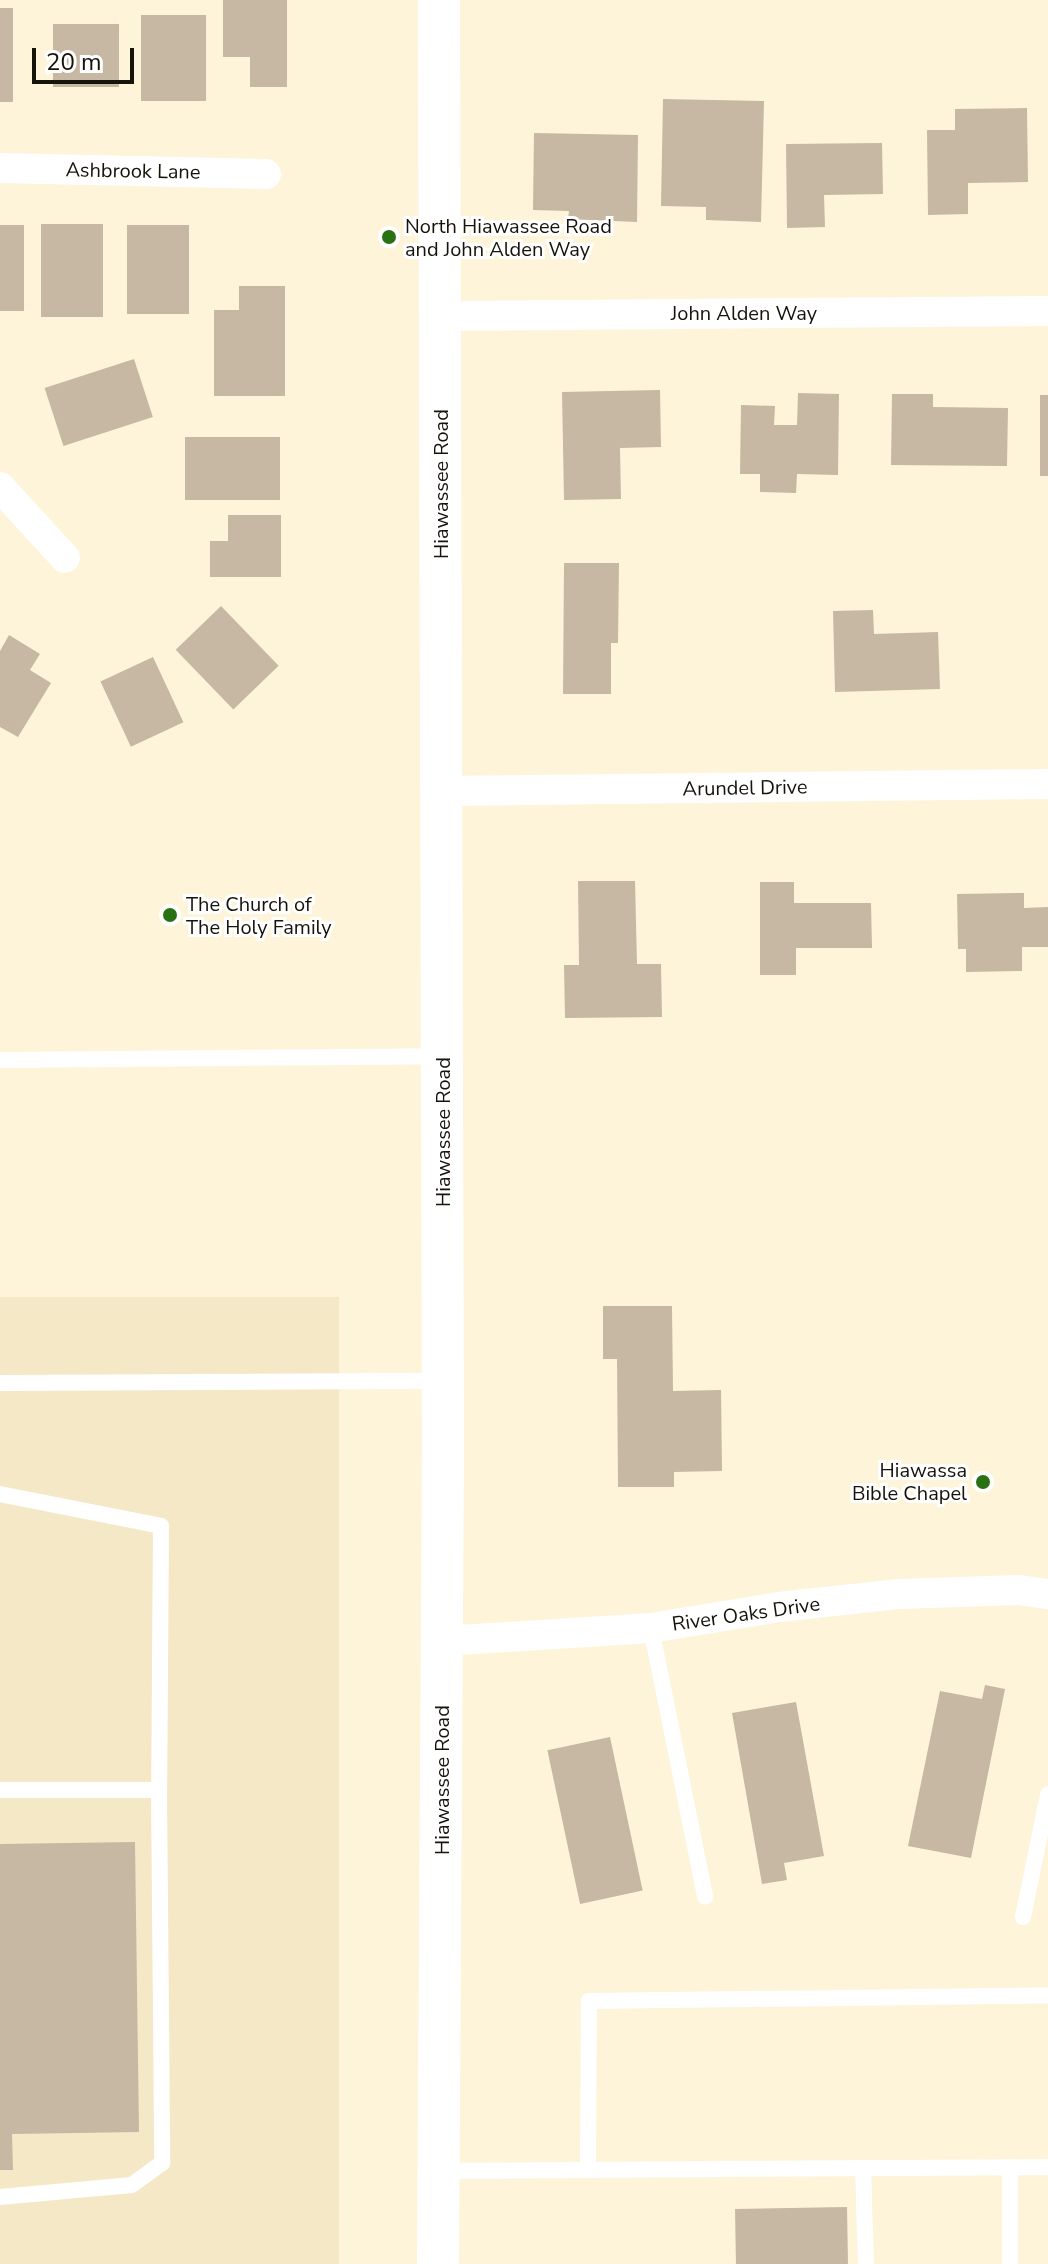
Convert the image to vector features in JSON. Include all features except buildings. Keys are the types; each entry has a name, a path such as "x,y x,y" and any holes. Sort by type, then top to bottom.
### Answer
{"main road":[{"name":"Hiawassee Road","path":"438,2264 443,1641 439,0"}],"street":[{"name":"Ashbrook Lane","path":"0,168 266,174"},
{"name":"John Alden Way","path":"440,316 1048,311"},
{"path":"0,487 65,558"},
{"name":"Arundel Drive","path":"442,791 1048,784"},
{"name":"River Oaks Drive","path":"443,1641 651,1628 779,1607 899,1594 1019,1590 1048,1594"}],"lane":[{"path":"0,1060 443,1056"},
{"path":"0,1383 443,1381"},
{"path":"0,1494 161,1526 159,1790 162,2163 132,2185 0,2197"},
{"path":"651,1628 705,1897"},
{"path":"0,1790 159,1790"},
{"path":"1023,1917 1048,1795"},
{"path":"588,2169 589,2001 1048,1995"},
{"path":"1010,2167 1010,2264"},
{"path":"439,2171 1048,2167"},
{"path":"863,2168 866,2264"}],"shaded area":[{"path":"0,1297 339,1297 339,2264 0,2264"}],"place":[{"name":"North Hiawassee Road and John Alden Way","path":"389,237"},
{"name":"The Church of The Holy Family","path":"170,915"},
{"name":"Hiawassa Bible Chapel","path":"983,1482"}]}
